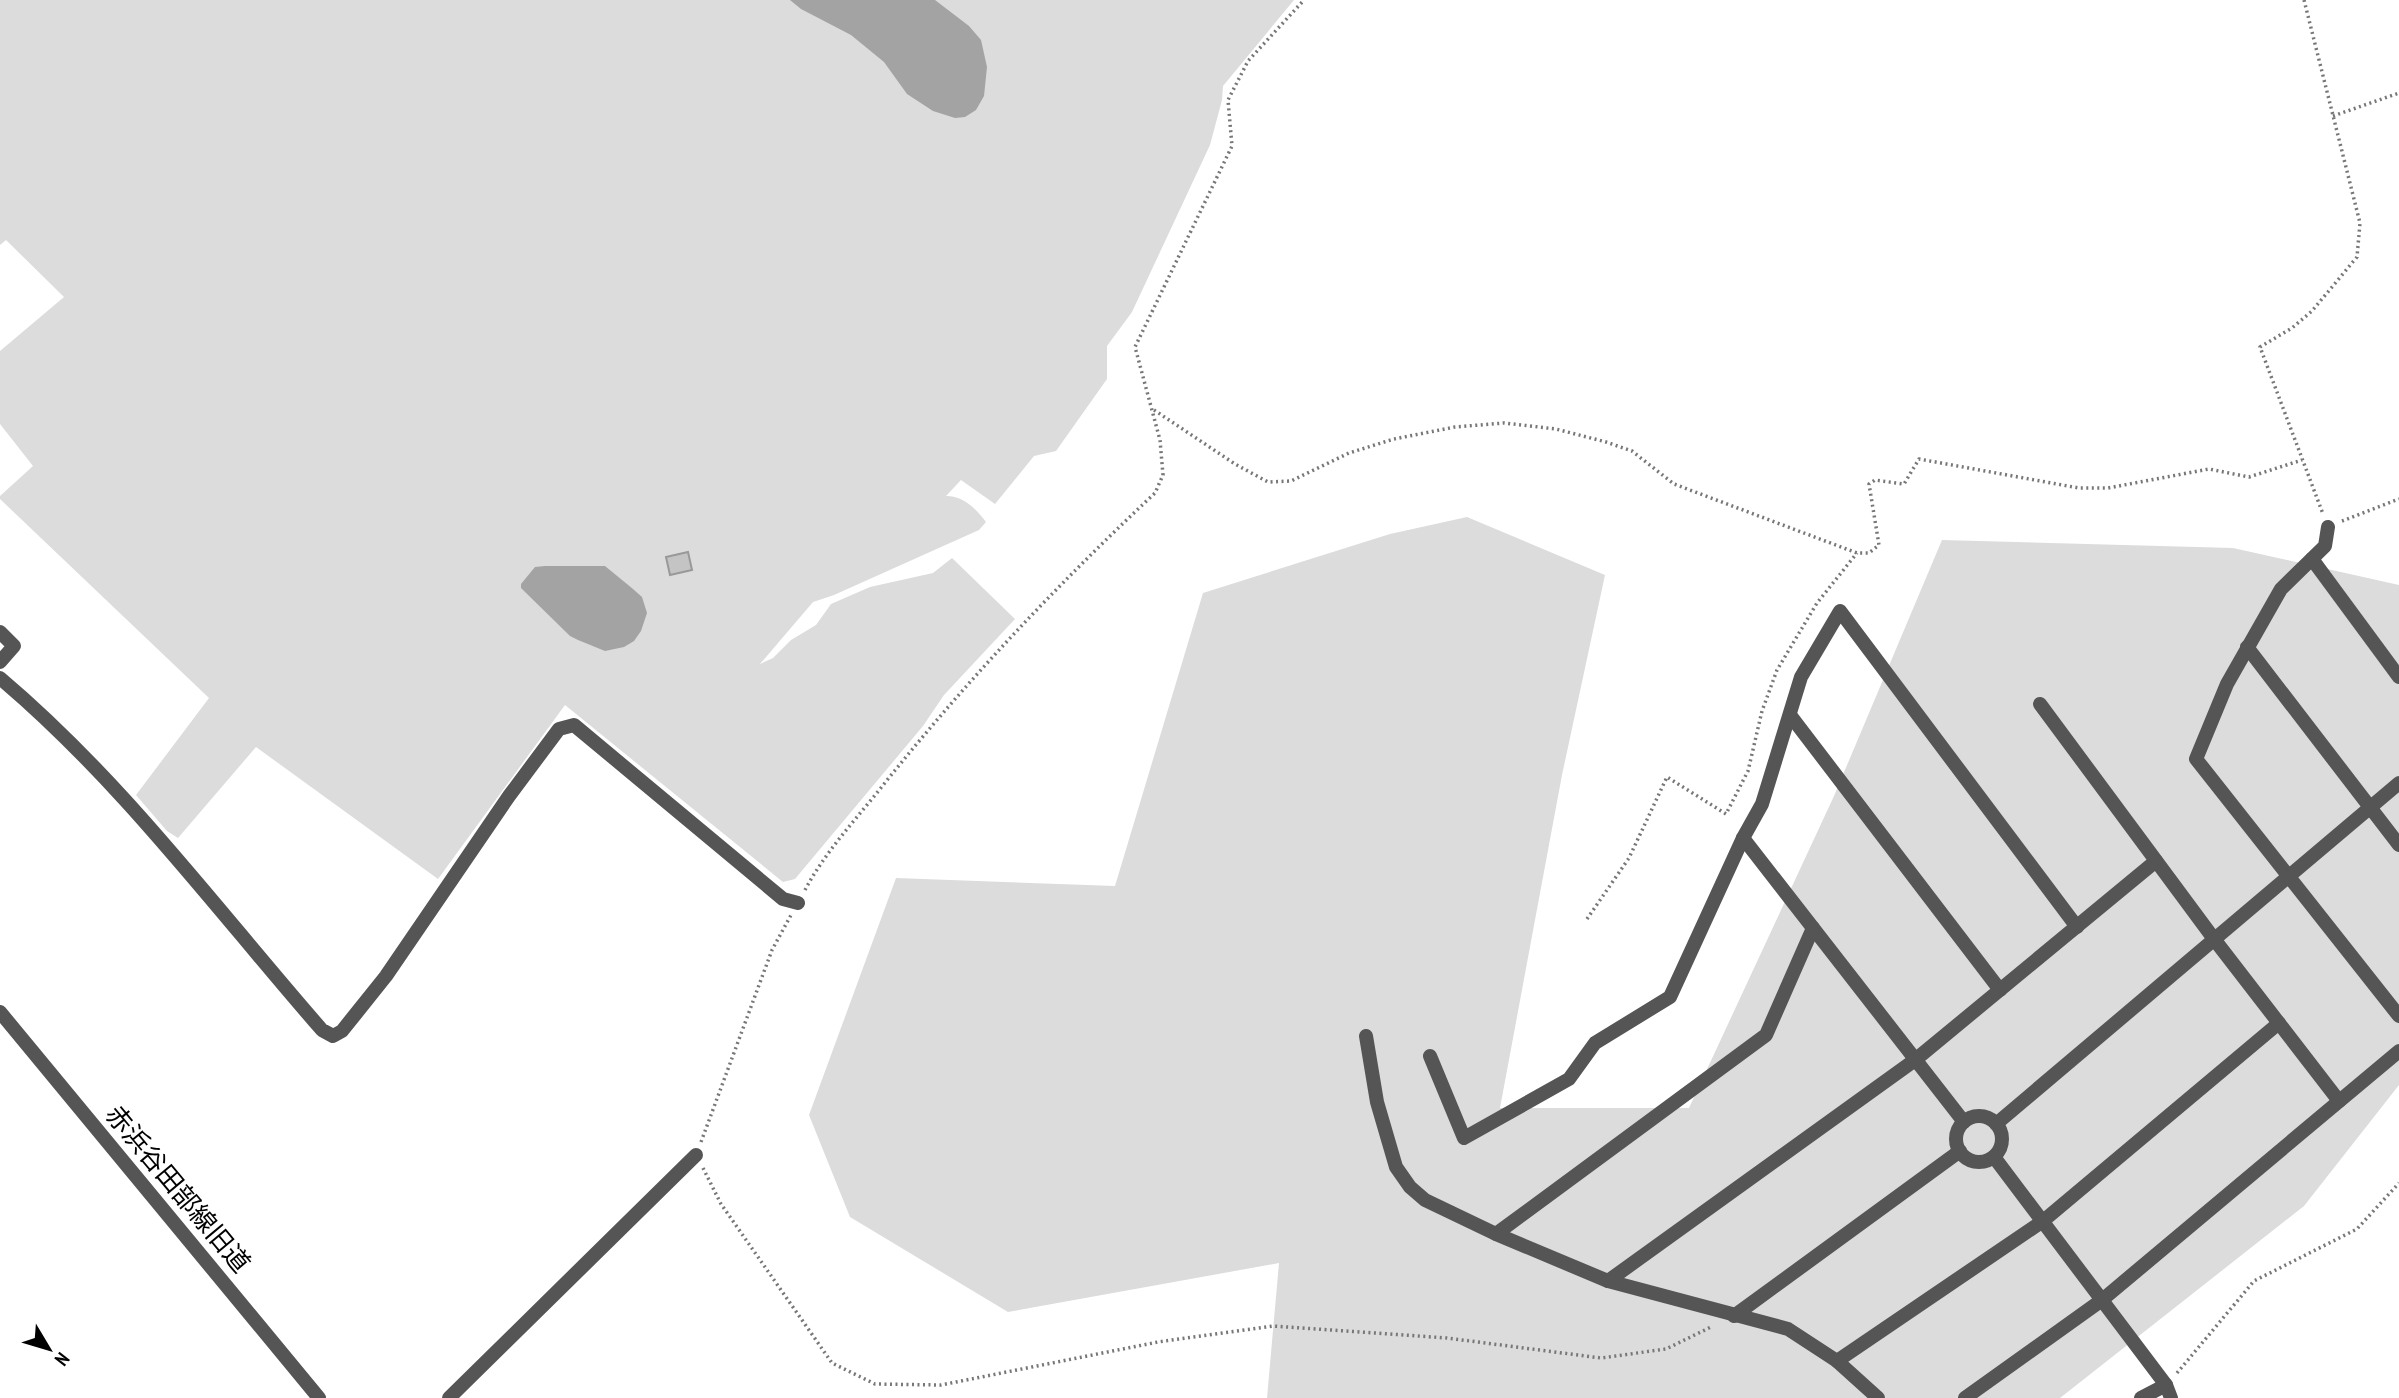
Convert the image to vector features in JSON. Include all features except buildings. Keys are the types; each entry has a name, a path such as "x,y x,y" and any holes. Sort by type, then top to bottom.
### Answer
{"street":[{"path":"2328,527 2325,546 2281,589 2227,684 2196,759 2399,1016"},
{"path":"2312,559 2399,677"},
{"path":"1430,1056 1464,1138 1569,1079 1595,1043 1670,997 1743,838 1762,804 1801,677 1840,611 2077,927"},
{"path":"0,632 14,646 0,662"},
{"path":"2248,647 2399,845"},
{"path":"0,678 97,768 322,1030 333,1035 342,1031 386,976 509,796 559,729 574,725 783,899 798,903"},
{"path":"2040,704 2214,939 2339,1101"},
{"path":"1790,715 2000,990"},
{"path":"1996,1124 2399,783"},
{"path":"1743,838 1964,1122"},
{"path":"1608,1281 1915,1060 2157,861"},
{"path":"1496,1234 1766,1035 1813,928"},
{"name":"赤浜谷田部線旧道","path":"0,1012 317,1397"},
{"path":"1837,1361 2043,1222 2279,1023"},
{"path":"1366,1036 1377,1102 1396,1167 1409,1187 1425,1200 1496,1234 1608,1281 1788,1329 1837,1361 1878,1398"},
{"path":"1965,1398 2102,1300 2399,1051"},
{"path":"1984,1117 1996,1124 2000,1130 2001,1144 1994,1157 1979,1162 1965,1157 1960,1151 1956,1136 1964,1122 1970,1118 1984,1117"},
{"path":"1734,1316 1960,1151"},
{"path":"449,1398 696,1155"},
{"path":"1994,1157 2169,1392 2141,1398"}],"path":[{"path":"1304,0 1248,61 1228,100 1232,146 1136,347 1160,440 1163,475 1155,494 1026,618 947,706 812,876 772,950 696,1155 722,1205 832,1363 874,1384 941,1385 1158,1342 1273,1326 1447,1338 1601,1358 1666,1349 1734,1316"},
{"path":"2304,0 2360,223 2357,257 2312,311 2292,328 2260,347 2328,527 2399,499"},
{"path":"2333,116 2399,93"},
{"path":"1153,409 1235,464 1268,482 1291,481 1349,453 1394,439 1455,427 1504,423 1556,429 1632,451 1674,484 1857,553 1868,553 1879,545 1869,484 1875,480 1904,484 1919,459 2078,488 2108,488 2209,469 2249,477 2302,460"},
{"path":"1587,919 1629,858 1667,777 1727,814"},
{"path":"2169,1392 2255,1281 2357,1229 2399,1183"}],"shaded area":[{"path":"0,0 1294,0 1223,86 1210,145 1132,312 1107,346 1107,379 1056,451 1034,456 995,504 961,480 946,496 964,501 978,512 986,522 979,530 813,602 760,664 773,658 791,640 816,625 831,604 870,587 933,573 952,558 1015,619 944,695 923,726 795,879 783,882 565,705 438,879 256,747 178,838 167,831 136,795 209,698 0,499 0,496 33,466 0,424 0,351 64,297 6,240 0,245"},
{"path":"790,0 935,0 969,26 981,40 987,67 984,96 976,110 965,117 955,118 933,111 907,94 884,62 851,35 801,9"},
{"path":"1467,517 1605,575 1562,775 1500,1108 1689,1108 1834,796 1942,540 2233,548 2399,585 2399,1085 2304,1206 2060,1398 1267,1398 1279,1263 1008,1312 850,1217 809,1115 896,878 1115,886 1203,593 1390,534"},
{"path":"605,566 633,589 642,597 647,613 641,631 634,641 624,647 605,651 570,636 521,588 521,584 535,567"}]}
